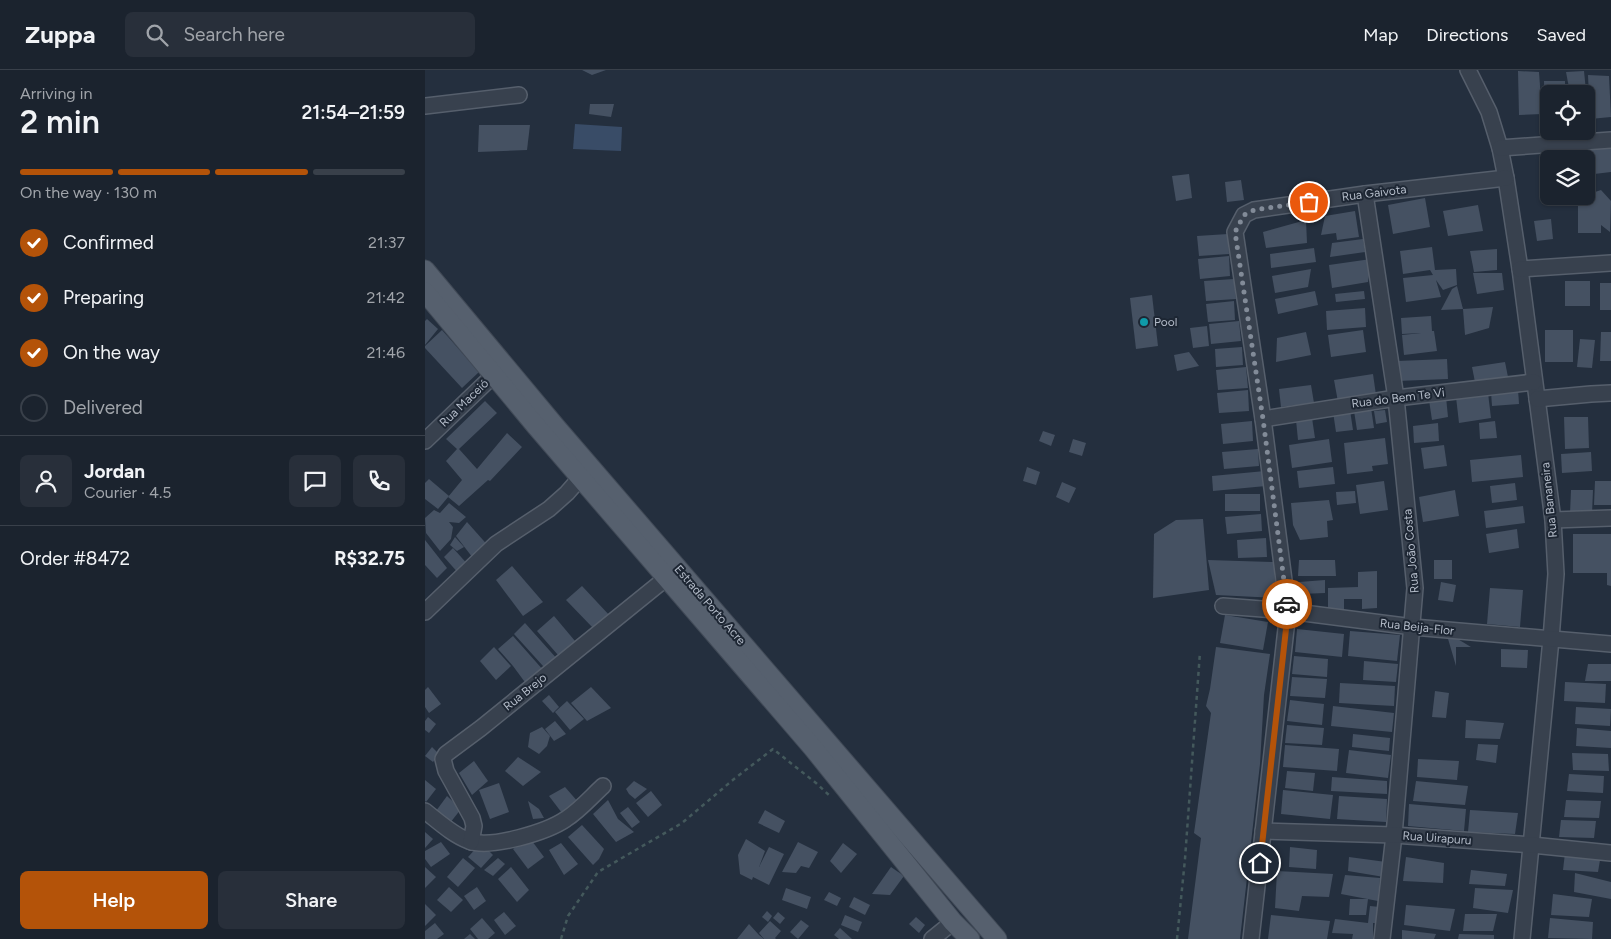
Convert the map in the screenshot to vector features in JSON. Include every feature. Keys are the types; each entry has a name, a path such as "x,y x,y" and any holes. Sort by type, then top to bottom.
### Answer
{"main road":[{"name":"Estrada Porto Acre","path":"425,270 581,477 673,573 953,922 970,939"},
{"name":"Estrada Porto Acre","path":"425,292 499,370 673,573 997,939"}],"street":[{"name":"Rua Bananeira","path":"1469,70 1489,112 1505,178 1520,269 1553,520 1556,574 1523,939"},
{"path":"425,106 519,95"},
{"path":"1499,148 1611,140"},
{"name":"Rua Gaivota","path":"1263,419 1235,232 1244,215 1254,210 1365,194 1505,178"},
{"name":"Rua João Costa","path":"1365,194 1396,398 1415,588 1394,835 1382,939"},
{"path":"1520,269 1611,263"},
{"name":"Rua Maceió","path":"425,441 499,370"},
{"name":"Rua do Bem Te Vi","path":"1263,419 1396,398 1534,382"},
{"path":"1537,400 1611,393"},
{"path":"1251,939 1288,611 1263,419"},
{"path":"425,612 497,544 549,510 581,477"},
{"path":"1553,520 1611,518"},
{"name":"Rua Brejo","path":"471,842 473,826 471,818 446,771 443,759 446,754 673,573"},
{"name":"Rua Beija-Flor","path":"1223,606 1288,611 1413,628 1611,644"},
{"path":"425,811 456,835 471,842 505,841 556,825 575,813 603,786"},
{"name":"Rua Uirapuru","path":"1263,831 1394,835 1611,853"},
{"path":"932,939 953,922"}],"path":[{"path":"1177,939 1185,859 1200,652"},
{"path":"561,939 568,916 598,872 682,823 773,749 816,783 835,801"}],"water":[{"path":"575,124 622,127 621,151 573,149"}],"building":[{"path":"582,70 606,70 592,75"},
{"path":"1518,71 1539,72 1540,114 1519,115"},
{"path":"1584,71 1585,85 1568,85 1566,72"},
{"path":"1588,75 1609,76 1611,117 1595,119 1595,85 1588,85"},
{"path":"1544,81 1565,81 1565,85 1544,85"},
{"path":"590,104 614,104 611,117 589,114"},
{"path":"479,125 530,125 527,150 478,152"},
{"path":"1611,146 1611,172 1595,174 1595,150 1584,150 1584,148"},
{"path":"1572,147 1572,150 1555,150"},
{"path":"1189,174 1192,198 1176,201 1172,176"},
{"path":"1241,180 1244,200 1227,202 1225,182"},
{"path":"1601,190 1611,201 1610,232 1601,225 1601,233 1578,233 1578,205 1595,205 1595,192"},
{"path":"1425,198 1430,227 1393,234 1388,205"},
{"path":"1478,205 1483,231 1448,236 1443,211"},
{"path":"1355,211 1359,237 1337,240 1336,233 1321,235 1325,216"},
{"path":"1551,219 1553,239 1537,241 1534,221"},
{"path":"1306,220 1307,243 1266,248 1263,232"},
{"path":"1228,234 1229,254 1199,256 1197,236"},
{"path":"1363,239 1365,252 1330,257 1332,243"},
{"path":"1432,247 1435,270 1456,269 1457,285 1443,290 1436,280 1441,297 1406,302 1403,278 1433,275 1430,270 1403,274 1400,251"},
{"path":"1314,248 1316,262 1271,268 1270,254"},
{"path":"1497,249 1497,270 1474,272 1470,251"},
{"path":"1229,256 1230,276 1200,279 1198,259"},
{"path":"1371,259 1368,282 1332,288 1329,265"},
{"path":"1311,269 1308,287 1275,293 1272,276"},
{"path":"1473,273 1502,273 1504,290 1477,294"},
{"path":"1234,279 1236,299 1206,301 1204,281"},
{"path":"1565,281 1590,281 1590,306 1565,306"},
{"path":"1600,283 1611,283 1611,310 1600,310"},
{"path":"1457,286 1463,309 1441,310 1452,289"},
{"path":"1315,291 1318,305 1278,314 1275,299"},
{"path":"1364,291 1365,299 1336,302 1335,294"},
{"name":"Pool","path":"1152,295 1158,346 1136,349 1130,298"},
{"path":"1234,301 1235,320 1208,322 1206,304"},
{"path":"1493,307 1489,328 1465,335 1463,309"},
{"path":"1365,308 1366,327 1327,330 1326,311"},
{"path":"1431,316 1432,331 1434,331 1437,351 1404,355 1402,335 1421,333 1402,334 1401,318"},
{"path":"427,319 438,329 425,345 425,321"},
{"path":"1239,321 1241,341 1211,344 1209,324"},
{"path":"1207,326 1209,346 1193,348 1190,328"},
{"path":"442,330 479,372 462,388 425,348"},
{"path":"1363,330 1366,352 1331,357 1328,335"},
{"path":"1545,330 1573,330 1573,362 1545,362"},
{"path":"1306,332 1311,355 1276,362 1277,338"},
{"path":"1601,332 1611,332 1611,361 1600,361"},
{"path":"1580,339 1595,340 1592,368 1577,367"},
{"path":"1242,347 1243,365 1216,367 1215,349"},
{"path":"1189,352 1199,366 1177,371 1174,355"},
{"path":"1447,359 1448,379 1397,381 1397,361"},
{"path":"1505,362 1508,377 1475,382 1472,367"},
{"path":"1246,367 1248,388 1218,390 1216,370"},
{"path":"1373,374 1376,395 1338,402 1334,380"},
{"path":"1311,385 1314,403 1281,407 1279,389"},
{"path":"1518,389 1519,404 1492,406 1491,392"},
{"path":"1248,390 1249,411 1219,413 1217,393"},
{"path":"1488,393 1491,418 1459,423 1456,397"},
{"path":"1446,397 1448,417 1432,420 1429,400"},
{"path":"485,401 497,413 459,449 477,469 507,433 522,447 490,481 488,480 459,506 448,497 462,480 446,461 457,449 446,439"},
{"path":"1371,408 1374,428 1357,430 1354,411"},
{"path":"1350,410 1353,430 1336,432 1333,412"},
{"path":"1385,410 1387,422 1376,424 1374,411"},
{"path":"1564,417 1588,417 1589,448 1565,449"},
{"path":"1312,418 1315,438 1298,440 1296,420"},
{"path":"1252,421 1253,441 1223,444 1221,424"},
{"path":"1495,421 1497,438 1480,439 1479,423"},
{"path":"1438,423 1439,441 1414,443 1413,426"},
{"path":"1043,431 1055,435 1051,446 1039,441"},
{"path":"1385,438 1388,464 1372,466 1373,471 1347,474 1344,443"},
{"path":"1073,439 1086,443 1082,456 1069,452"},
{"path":"1329,439 1332,462 1292,468 1289,445"},
{"path":"1444,445 1447,466 1424,469 1421,448"},
{"path":"1258,449 1259,466 1224,469 1222,452"},
{"path":"1591,452 1592,471 1562,473 1561,454"},
{"path":"1521,455 1523,477 1472,482 1470,460"},
{"path":"1027,467 1040,472 1036,485 1023,481"},
{"path":"1333,467 1335,484 1299,488 1297,471"},
{"path":"1265,471 1266,486 1213,491 1212,476"},
{"path":"429,479 449,496 438,509 425,499 425,483"},
{"path":"1384,481 1388,510 1360,514 1356,485"},
{"path":"1595,481 1611,481 1611,505 1594,505"},
{"path":"1062,482 1076,488 1069,503 1056,497"},
{"path":"1515,483 1517,500 1492,503 1490,486"},
{"path":"1455,490 1459,516 1423,522 1419,497"},
{"path":"1571,490 1593,490 1592,514 1570,514"},
{"path":"1355,491 1356,503 1337,505 1336,492"},
{"path":"1225,494 1260,494 1260,511 1225,511"},
{"path":"1329,500 1333,520 1327,521 1328,537 1300,540 1293,525 1291,503"},
{"path":"449,503 466,517 459,523 449,522 453,527 451,539 440,551 426,533 425,518 434,510 440,513"},
{"path":"1523,506 1525,523 1486,528 1484,511"},
{"path":"1261,514 1262,531 1227,534 1225,517"},
{"path":"1203,519 1209,590 1153,598 1154,534 1176,520"},
{"path":"467,522 491,549 476,562 456,536"},
{"path":"1517,529 1519,548 1489,553 1486,534"},
{"path":"1573,534 1611,534 1611,586 1607,585 1607,573 1573,573"},
{"path":"455,537 464,547 457,551 450,545"},
{"path":"1266,538 1267,557 1238,558 1237,540"},
{"path":"425,540 447,568 437,578 425,565"},
{"path":"453,548 470,567 460,575 444,557"},
{"path":"1208,560 1274,562 1276,598 1216,595"},
{"path":"1299,560 1335,560 1336,576 1298,576"},
{"path":"1434,560 1452,560 1452,579 1434,579"},
{"path":"512,566 543,602 523,616 496,580"},
{"path":"1377,571 1377,608 1362,609 1362,599 1344,599 1344,609 1328,610 1328,588 1358,587 1358,572"},
{"path":"1325,580 1325,593 1300,594 1299,582"},
{"path":"1441,582 1456,585 1453,602 1438,600"},
{"path":"582,586 611,617 594,629 566,600"},
{"path":"1490,588 1523,590 1520,627 1487,624"},
{"path":"1225,615 1268,622 1263,650 1220,643"},
{"path":"554,616 575,641 558,655 537,631"},
{"path":"525,623 558,660 551,667 543,666 514,634"},
{"path":"1297,629 1344,634 1342,657 1295,652"},
{"path":"1350,631 1400,635 1397,661 1348,656"},
{"path":"1446,632 1471,647 1456,647 1456,666"},
{"path":"513,636 544,671 527,685 498,649"},
{"path":"494,647 511,666 496,680 480,661"},
{"path":"1216,647 1270,654 1264,695 1260,764 1240,939 1188,939 1201,838 1194,833 1211,713 1206,706"},
{"path":"1501,649 1528,650 1527,668 1501,667"},
{"path":"1294,656 1328,659 1327,677 1292,674"},
{"path":"1364,661 1398,664 1396,682 1363,680"},
{"path":"1588,664 1611,664 1611,681 1585,681"},
{"path":"1292,677 1327,679 1325,698 1290,696"},
{"path":"1565,682 1606,684 1605,703 1564,701"},
{"path":"1340,683 1395,686 1394,706 1339,703"},
{"path":"428,687 441,704 429,713 425,707 425,690"},
{"path":"591,687 611,708 587,721 571,703"},
{"path":"1435,691 1449,693 1446,718 1432,717"},
{"path":"549,695 559,707 553,713 542,701"},
{"path":"1290,700 1324,704 1322,725 1287,721"},
{"path":"567,701 584,719 570,730 555,712"},
{"path":"1333,706 1394,713 1392,732 1331,726"},
{"path":"1576,707 1611,709 1610,726 1575,724"},
{"path":"428,717 436,724 429,733 425,730 425,721"},
{"path":"1466,720 1504,723 1500,739 1465,738"},
{"path":"555,721 566,734 554,741 545,729"},
{"path":"1287,725 1324,728 1322,745 1285,743"},
{"path":"542,727 550,736 547,746 539,754 528,747 530,733"},
{"path":"1577,728 1611,731 1611,748 1576,746"},
{"path":"1353,734 1390,738 1389,751 1352,747"},
{"path":"1478,744 1498,745 1496,763 1476,760"},
{"path":"1285,745 1339,749 1337,771 1283,767"},
{"path":"432,747 439,754 433,762 425,756"},
{"path":"1349,750 1391,755 1388,778 1346,773"},
{"path":"1572,753 1608,754 1609,771 1573,770"},
{"path":"518,757 541,772 523,786 505,771"},
{"path":"1418,759 1459,761 1457,780 1417,777"},
{"path":"474,761 488,781 472,795 459,773"},
{"path":"1287,771 1315,773 1313,791 1285,788"},
{"path":"1569,774 1604,776 1603,793 1567,791"},
{"path":"1332,777 1387,781 1387,794 1331,791"},
{"path":"425,780 436,789 426,802 425,801"},
{"path":"634,781 647,789 635,799 626,789"},
{"path":"1416,781 1468,786 1465,805 1413,801"},
{"path":"499,783 509,812 490,819 479,790"},
{"path":"565,787 579,803 565,817 549,796"},
{"path":"1283,790 1333,795 1330,819 1281,814"},
{"path":"651,791 662,805 648,817 636,803"},
{"path":"447,796 461,809 450,823 436,811"},
{"path":"1339,796 1387,799 1386,822 1337,819"},
{"path":"608,800 618,819 634,832 616,842 593,814"},
{"path":"1566,800 1601,801 1599,818 1564,817"},
{"path":"528,801 539,809 544,818 533,819"},
{"path":"1409,804 1466,809 1464,831 1408,826"},
{"path":"628,807 640,822 632,828 620,813"},
{"path":"765,810 785,821 779,833 758,823"},
{"path":"1470,810 1518,813 1515,834 1468,832"},
{"path":"1561,820 1596,821 1594,838 1559,837"},
{"path":"582,825 604,849 599,859 593,865 568,837"},
{"path":"425,832 433,839 425,848"},
{"path":"529,837 544,857 528,869 513,849"},
{"path":"746,839 765,851 759,867 769,847 784,854 769,885 753,877 752,880 740,874 738,855"},
{"path":"441,842 450,854 431,867 425,859 425,851"},
{"path":"798,842 818,852 809,868 801,866 796,873 782,872"},
{"path":"481,843 493,855 481,868 468,857"},
{"path":"561,843 578,864 564,875 549,850"},
{"path":"843,843 857,854 841,873 830,861"},
{"path":"1290,847 1317,850 1316,869 1289,867"},
{"path":"1565,853 1601,854 1598,872 1563,870"},
{"path":"1349,857 1386,862 1384,877 1348,871"},
{"path":"1406,857 1444,863 1443,883 1403,881"},
{"path":"463,858 475,868 458,887 447,877"},
{"path":"498,858 505,864 493,876 484,870"},
{"path":"425,867 436,877 425,888"},
{"path":"511,867 529,890 517,902 498,879"},
{"path":"891,867 904,876 890,895 872,894"},
{"path":"1471,870 1507,874 1505,886 1469,884"},
{"path":"1277,871 1333,874 1329,897 1302,896 1299,911 1275,908"},
{"path":"1575,873 1611,882 1611,899 1574,892"},
{"path":"1345,875 1380,878 1378,901 1341,894"},
{"path":"449,887 463,900 451,912 437,900"},
{"path":"477,887 486,901 474,910 464,896"},
{"path":"786,888 811,897 807,909 782,900"},
{"path":"1475,888 1513,890 1508,913 1473,908"},
{"path":"829,892 841,898 837,906 824,900"},
{"path":"1553,894 1592,899 1589,917 1551,915"},
{"path":"854,897 870,905 865,915 849,907"},
{"path":"1350,899 1368,899 1366,915 1349,915"},
{"path":"425,904 436,915 425,926"},
{"path":"1406,905 1455,909 1450,931 1404,925"},
{"path":"1370,906 1380,907 1378,923 1373,923 1373,939 1352,939 1353,934 1332,933 1335,919 1368,923"},
{"path":"767,911 772,916 768,922 762,917"},
{"path":"504,912 516,926 505,935 494,920"},
{"path":"778,912 785,918 780,924 773,918"},
{"path":"1465,914 1497,914 1493,931 1463,931"},
{"path":"845,915 862,922 858,932 841,925"},
{"path":"1271,915 1330,921 1327,939 1268,939"},
{"path":"916,917 925,925 919,933 909,924"},
{"path":"482,918 495,933 488,939 478,939 470,929"},
{"path":"1550,918 1593,922 1592,939 1548,938"},
{"path":"801,920 809,926 798,939 790,932"},
{"path":"770,921 781,931 776,939 764,939 759,933"},
{"path":"435,923 444,934 437,939 425,939 425,931"},
{"path":"749,924 759,935 764,939 737,939"},
{"path":"840,928 852,939 839,939 834,935"},
{"path":"1402,930 1436,934 1434,939 1402,939"},
{"path":"470,934 475,939 464,939"},
{"path":"1459,934 1494,935 1494,939 1458,939"}],"way so far":[{"path":"1287,604 1263,419 1235,232 1244,215 1254,210 1309,202"}],"place":[{"name":"Pool","path":"1144,322"}],"route":[{"path":"1260,863 1288,611 1287,604"}]}
